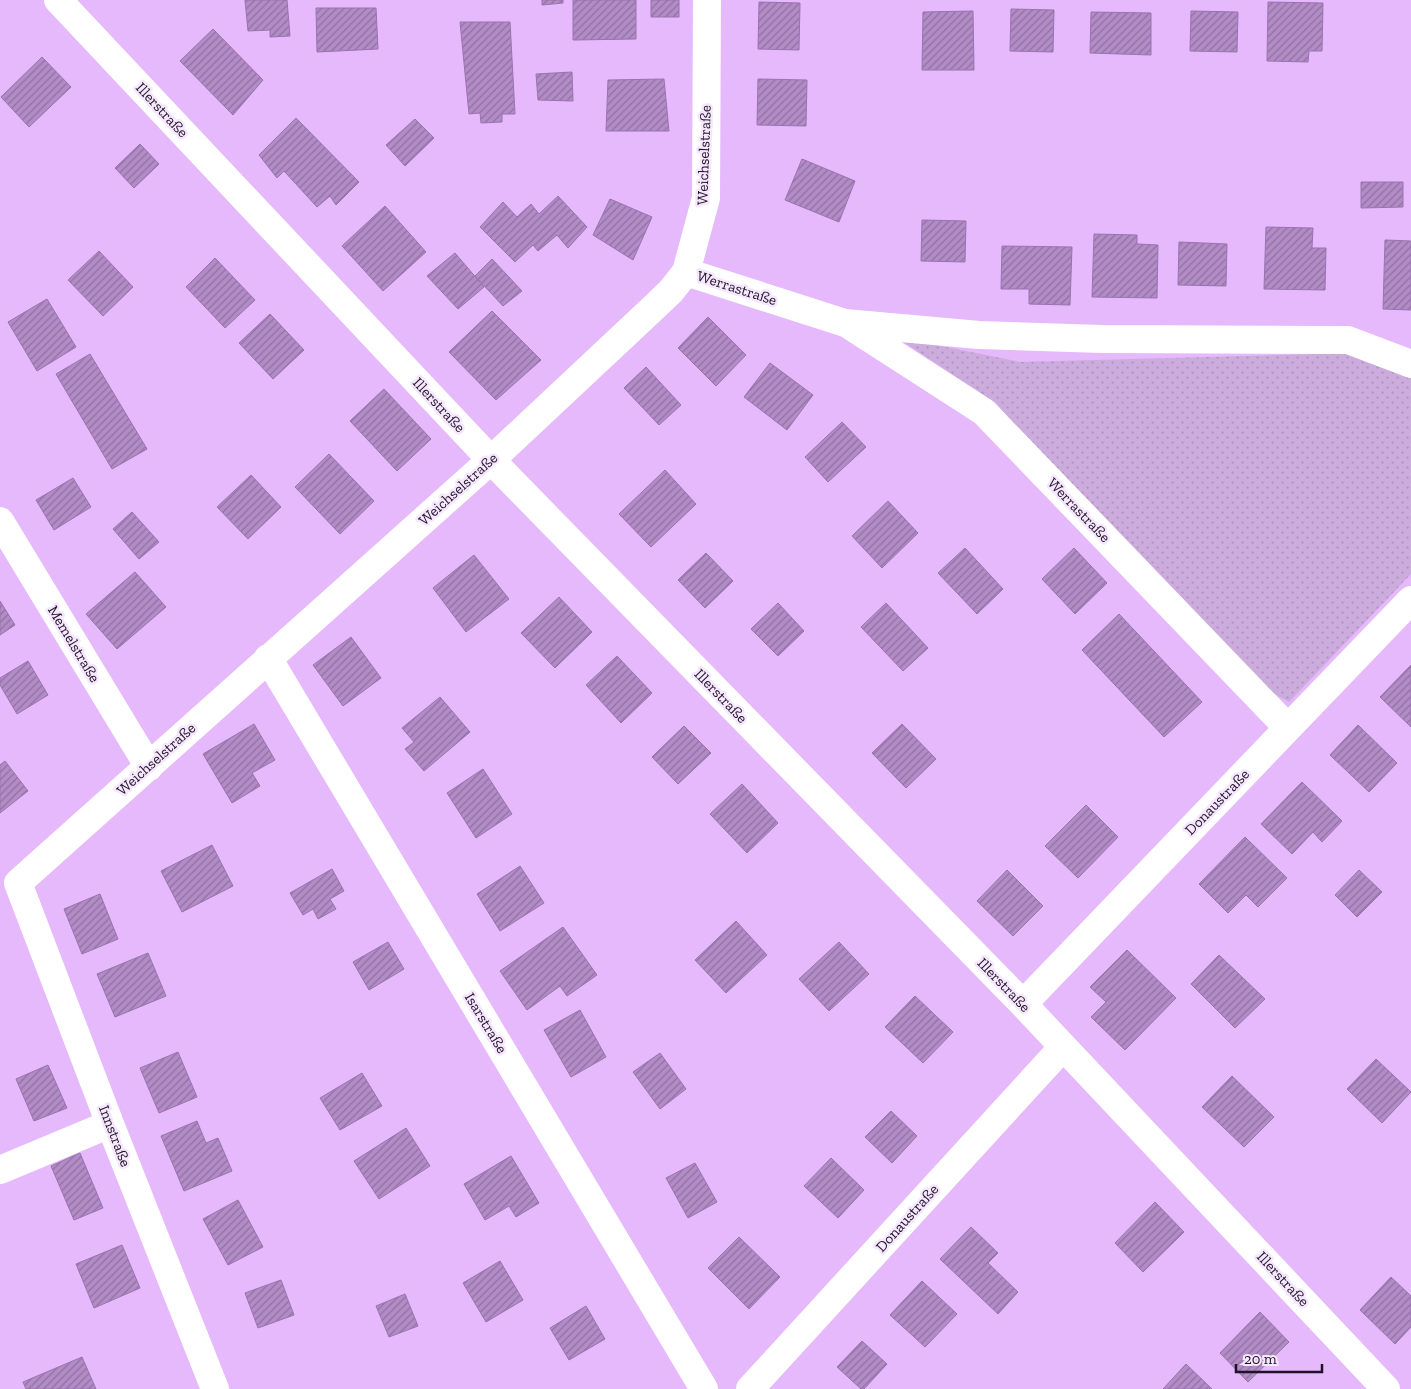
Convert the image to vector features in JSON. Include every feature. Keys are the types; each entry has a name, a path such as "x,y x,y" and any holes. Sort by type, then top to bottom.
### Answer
{"street":[{"name":"Illerstraße","path":"58,0 491,460 1022,1004 1386,1389"},
{"name":"Weichselstraße","path":"18,883 491,460 671,291 686,272 706,198 707,0"},
{"name":"Werrastraße","path":"686,272 845,323 988,336 1102,339 1348,340 1411,364"},
{"name":"Werrastraße","path":"845,323 984,412 1288,728"},
{"name":"Memelstraße","path":"0,521 149,767"},
{"name":"Donaustraße","path":"1022,1004 1411,600"},
{"name":"Isarstraße","path":"268,658 704,1389"},
{"name":"Innstraße","path":"18,883 110,1124 215,1389"},
{"name":"Donaustraße","path":"750,1389 1063,1047"},
{"path":"0,1170 110,1124"}],"shaded area":[{"path":"896,337 1020,362 1355,353 1411,371 1411,574 1289,702 1267,690 1058,477 996,403"}],"building":[{"path":"245,0 287,0 290,36 270,37 270,30 248,31"},
{"path":"542,0 563,0 563,3 542,5"},
{"path":"573,0 636,0 636,39 573,40"},
{"path":"651,0 679,0 679,17 651,17"},
{"path":"759,2 800,3 799,50 758,49"},
{"path":"1268,2 1323,3 1322,51 1309,51 1308,62 1267,61"},
{"path":"316,8 376,8 378,49 317,52"},
{"path":"1011,9 1054,10 1053,52 1010,51"},
{"path":"973,11 974,70 922,70 923,12"},
{"path":"1191,11 1238,12 1237,52 1190,51"},
{"path":"1091,12 1151,13 1151,55 1090,53"},
{"path":"460,22 510,22 515,114 502,114 502,122 481,123 480,113 469,114"},
{"path":"213,29 263,80 233,115 180,61"},
{"path":"42,57 71,87 29,127 1,97"},
{"path":"572,72 573,101 538,100 536,74"},
{"path":"664,79 669,131 606,131 608,80"},
{"path":"758,79 807,80 806,126 757,125"},
{"path":"296,118 359,182 336,205 330,196 317,207 284,171 277,178 259,155"},
{"path":"415,119 434,138 405,166 386,145"},
{"path":"140,144 159,164 134,188 115,168"},
{"path":"802,159 855,181 839,222 785,200"},
{"path":"1361,182 1403,182 1403,207 1361,208"},
{"path":"558,196 587,227 568,248 557,235 538,251 533,245 515,262 480,227 503,202 517,217 531,204 539,214"},
{"path":"610,199 652,217 633,260 593,235"},
{"path":"385,206 426,252 383,291 342,246"},
{"path":"922,220 966,221 965,262 921,261"},
{"path":"1266,227 1313,228 1312,248 1326,248 1325,290 1264,289"},
{"path":"1094,234 1137,235 1137,244 1158,245 1157,298 1092,297"},
{"path":"1385,240 1411,241 1411,310 1383,309"},
{"path":"1179,242 1227,244 1226,286 1178,285"},
{"path":"1002,246 1072,247 1070,305 1029,304 1029,289 1001,289"},
{"path":"99,251 133,287 103,316 68,280"},
{"path":"455,253 484,287 458,309 427,276"},
{"path":"215,258 255,300 225,328 186,287"},
{"path":"492,259 522,291 503,306 475,276"},
{"path":"47,299 76,347 37,371 8,322"},
{"path":"492,311 541,360 496,400 449,352"},
{"path":"270,314 304,350 273,379 239,343"},
{"path":"708,317 746,355 716,386 678,348"},
{"path":"90,354 147,449 112,469 56,374"},
{"path":"770,363 813,395 787,430 744,397"},
{"path":"646,367 681,405 659,425 624,388"},
{"path":"384,389 431,439 397,471 350,421"},
{"path":"842,422 866,447 828,482 805,457"},
{"path":"329,454 374,501 340,534 295,487"},
{"path":"665,470 696,504 651,547 619,514"},
{"path":"251,475 281,507 248,539 217,507"},
{"path":"73,478 91,507 54,530 36,500"},
{"path":"888,501 918,533 882,568 852,536"},
{"path":"132,512 159,542 139,559 113,529"},
{"path":"965,548 1003,589 977,614 938,573"},
{"path":"1074,548 1107,583 1075,614 1042,579"},
{"path":"706,553 733,581 705,608 678,580"},
{"path":"474,555 509,599 466,632 433,588"},
{"path":"135,572 166,607 117,649 86,614"},
{"path":"559,597 592,632 555,668 521,633"},
{"path":"0,601 15,625 0,635"},
{"path":"778,603 804,631 778,656 751,629"},
{"path":"886,603 928,648 903,671 861,627"},
{"path":"1119,614 1202,702 1164,737 1082,650"},
{"path":"351,637 381,678 343,706 313,665"},
{"path":"617,656 652,693 621,723 586,685"},
{"path":"28,661 48,695 17,714 0,685 0,678"},
{"path":"1411,665 1411,727 1380,697"},
{"path":"440,697 470,732 424,771 405,749 414,742 402,728"},
{"path":"254,724 275,760 252,773 260,786 232,803 203,754"},
{"path":"902,724 936,759 906,788 872,753"},
{"path":"1358,725 1397,763 1369,792 1330,755"},
{"path":"684,726 711,753 678,784 652,757"},
{"path":"5,761 28,791 0,813 0,765"},
{"path":"483,769 512,814 476,838 447,793"},
{"path":"1302,782 1342,821 1322,842 1313,832 1292,854 1261,824"},
{"path":"742,784 778,823 747,853 710,814"},
{"path":"1086,805 1118,837 1078,878 1045,846"},
{"path":"1245,837 1287,878 1258,907 1246,895 1228,913 1199,884"},
{"path":"212,845 233,886 182,912 161,871"},
{"path":"520,866 544,903 500,931 477,894"},
{"path":"332,869 344,891 330,899 336,909 318,919 313,909 303,915 290,893"},
{"path":"1007,870 1043,906 1013,936 977,901"},
{"path":"1359,870 1382,892 1357,917 1335,895"},
{"path":"100,894 118,939 82,954 64,909"},
{"path":"736,921 767,955 726,993 695,960"},
{"path":"563,927 597,975 567,996 560,986 527,1010 500,971"},
{"path":"388,942 404,969 369,990 353,962"},
{"path":"839,942 869,974 829,1011 799,979"},
{"path":"1127,950 1176,998 1125,1050 1091,1017 1106,1002 1090,987"},
{"path":"148,953 166,996 115,1017 97,974"},
{"path":"1219,955 1265,999 1235,1028 1191,984"},
{"path":"915,996 953,1032 923,1063 885,1027"},
{"path":"580,1010 606,1057 571,1077 544,1030"},
{"path":"178,1052 197,1097 159,1113 140,1068"},
{"path":"660,1053 686,1089 660,1109 633,1072"},
{"path":"1376,1059 1411,1092 1382,1123 1347,1089"},
{"path":"48,1065 67,1108 34,1121 16,1079"},
{"path":"362,1073 382,1106 340,1130 320,1098"},
{"path":"1232,1076 1274,1117 1244,1147 1202,1107"},
{"path":"891,1111 917,1136 892,1163 865,1137"},
{"path":"197,1121 206,1143 218,1138 232,1171 184,1191 161,1136"},
{"path":"406,1128 430,1166 379,1199 354,1161"},
{"path":"80,1153 103,1208 74,1220 51,1166"},
{"path":"511,1156 539,1203 516,1217 509,1206 485,1220 464,1184"},
{"path":"831,1158 864,1190 838,1218 804,1186"},
{"path":"695,1163 717,1202 688,1218 666,1178"},
{"path":"238,1200 263,1247 228,1265 203,1219"},
{"path":"1155,1202 1184,1232 1143,1272 1115,1243"},
{"path":"971,1227 998,1253 988,1263 1018,1292 998,1314 940,1259"},
{"path":"739,1237 780,1277 749,1309 708,1268"},
{"path":"122,1245 140,1288 94,1308 76,1264"},
{"path":"500,1261 523,1300 486,1322 463,1283"},
{"path":"1391,1277 1411,1296 1411,1327 1395,1344 1360,1310"},
{"path":"281,1280 294,1315 258,1328 245,1293"},
{"path":"922,1281 957,1314 925,1347 890,1315"},
{"path":"405,1294 418,1326 389,1337 376,1306"},
{"path":"586,1306 605,1339 569,1360 550,1328"},
{"path":"1260,1312 1289,1342 1248,1382 1220,1353"},
{"path":"862,1341 887,1364 864,1389 861,1389 837,1367"},
{"path":"82,1357 96,1389 26,1389 23,1382"},
{"path":"1186,1364 1212,1389 1163,1389"}]}
